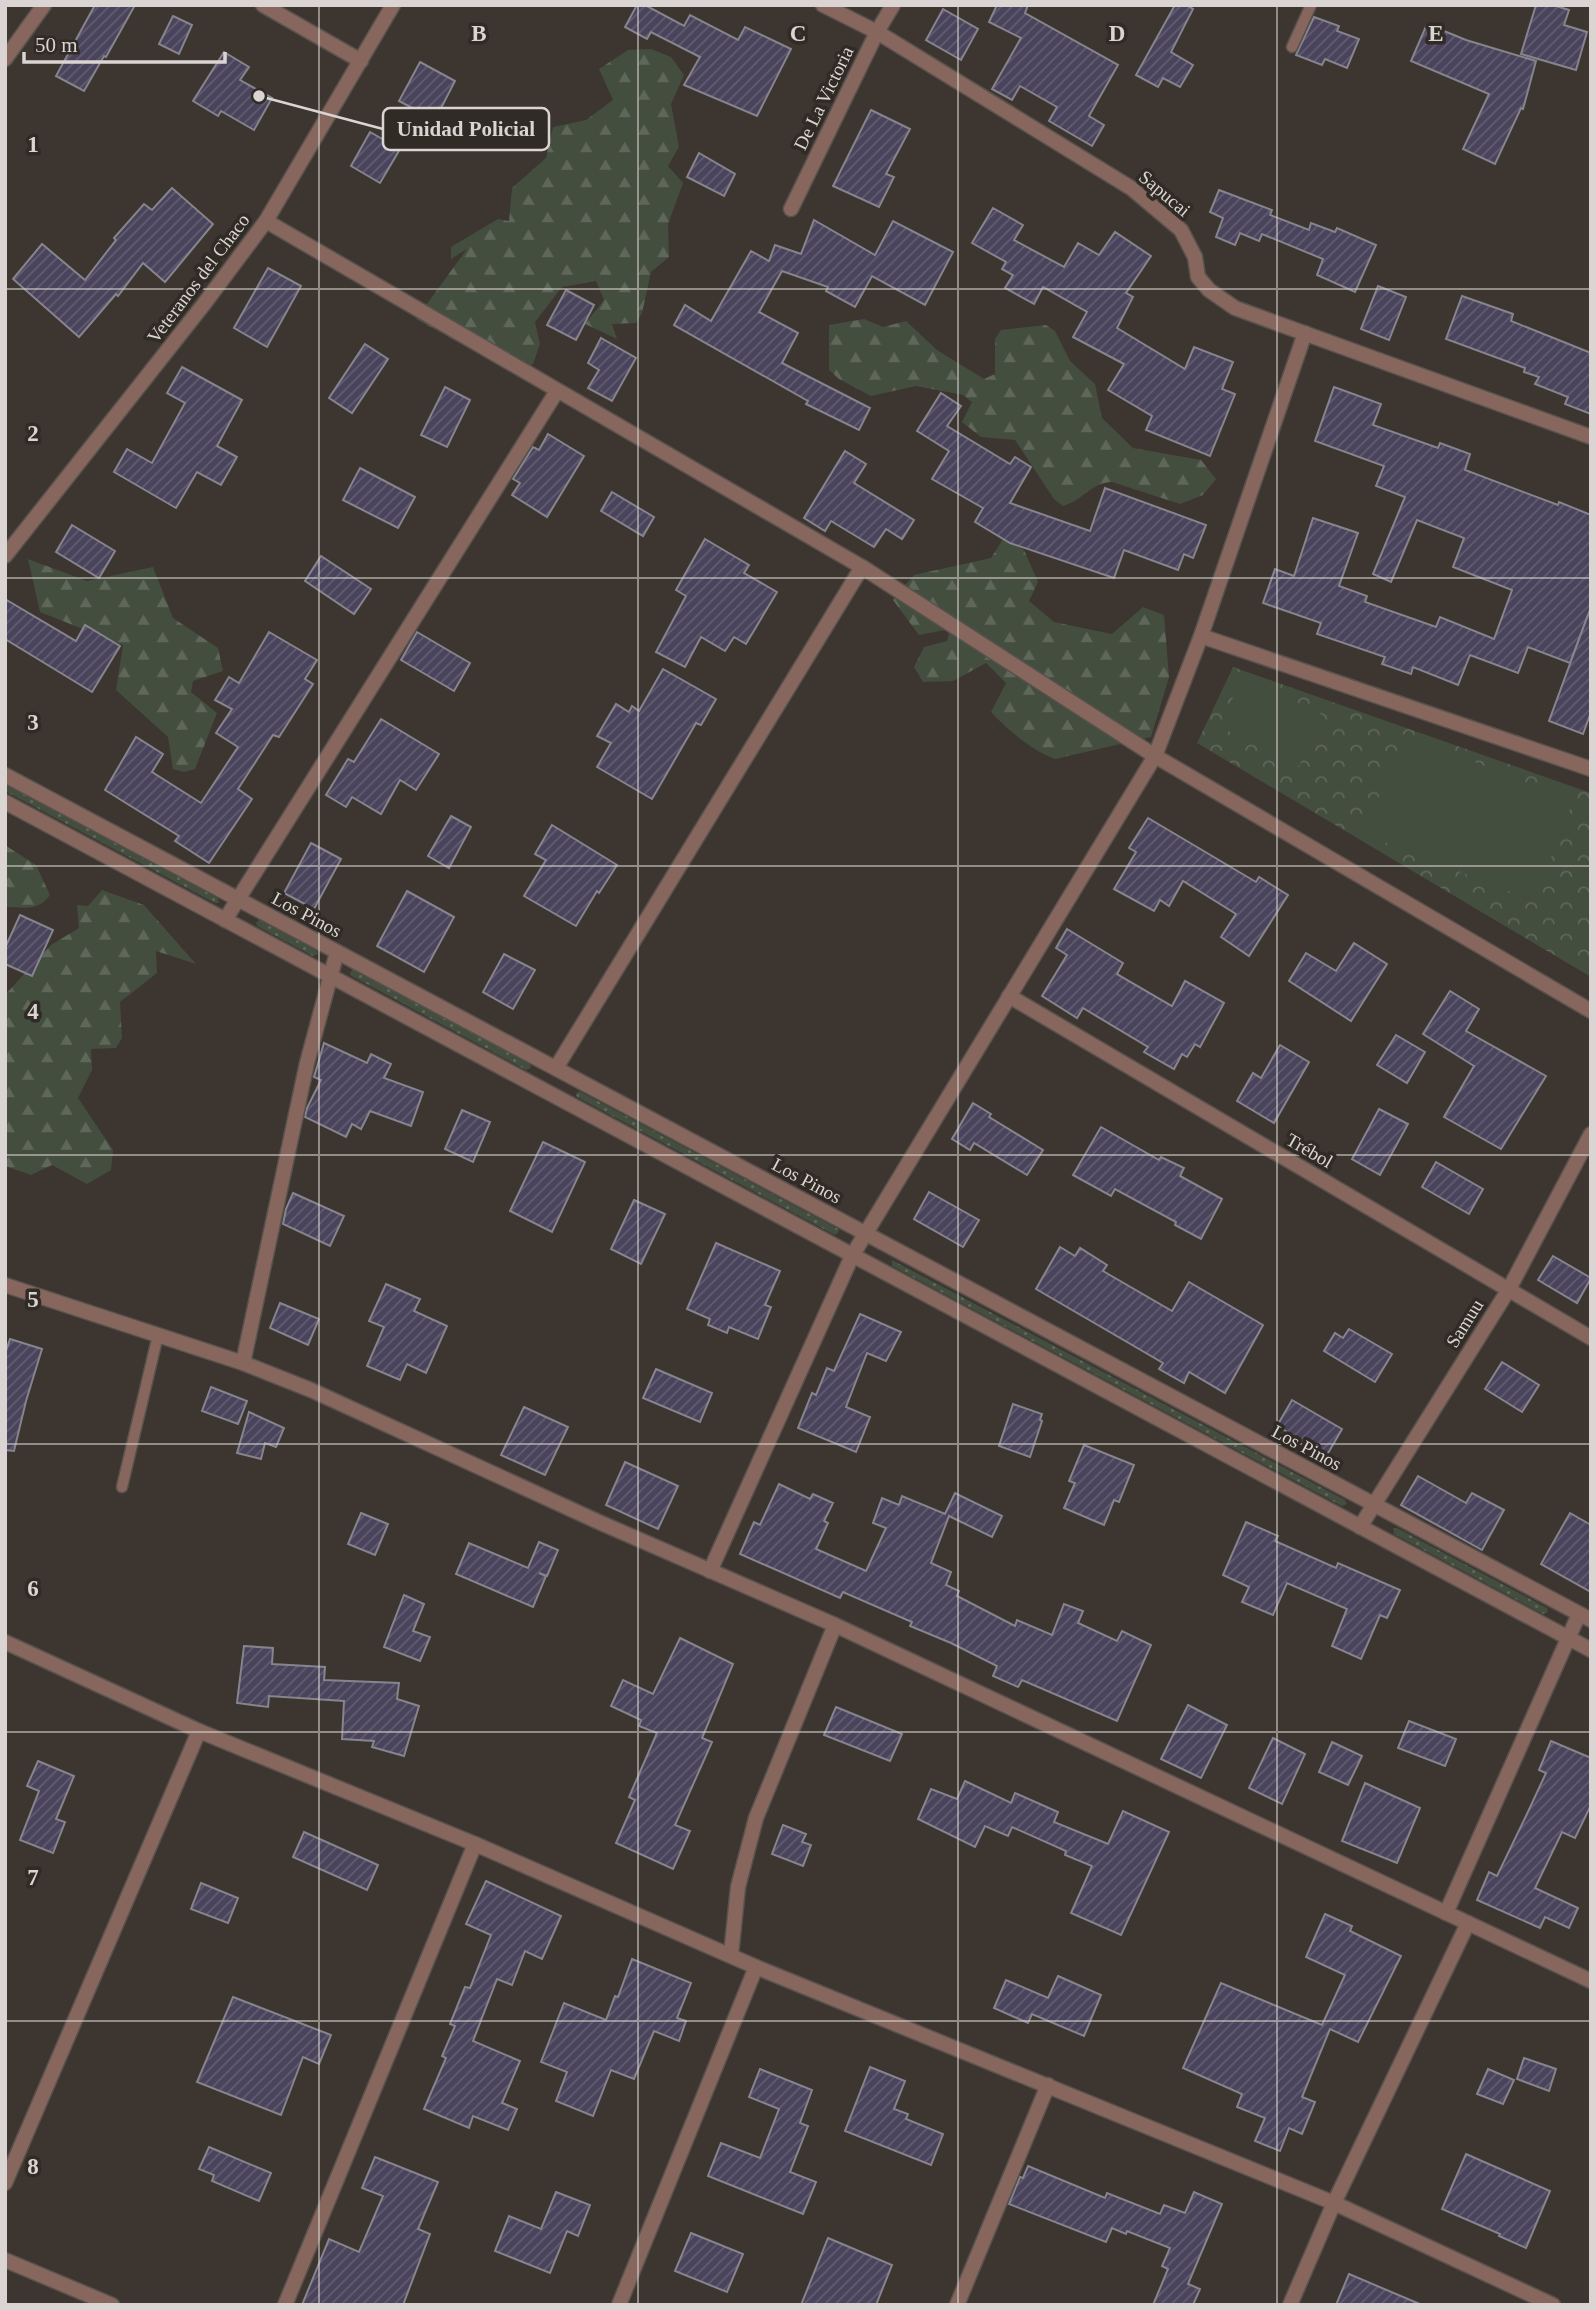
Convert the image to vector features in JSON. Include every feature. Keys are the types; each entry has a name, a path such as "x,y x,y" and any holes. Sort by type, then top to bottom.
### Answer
{"street":[{"path":"5,59 44,5"},
{"path":"263,5 360,61"},
{"name":"Veteranos del Chaco","path":"5,556 204,304 266,221 393,5"},
{"name":"Sapucai","path":"823,5 877,32 1131,188 1181,230 1195,257 1198,277 1209,290 1235,308 1591,437"},
{"name":"De La Victoria","path":"791,209 877,32 893,5"},
{"path":"266,221 862,567 1155,756 1591,1011"},
{"path":"710,1571 852,1256 1155,756 1202,636 1305,333"},
{"path":"225,920 557,391"},
{"path":"556,1068 862,567"},
{"path":"1202,636 1591,769"},
{"name":"Los Pinos","path":"5,775 1585,1617"},
{"path":"5,803 1591,1650"},
{"path":"243,1363 307,1063 337,952"},
{"name":"Trébol","path":"1009,996 1591,1338"},
{"name":"Samuu","path":"1360,1527 1508,1289 1591,1134"},
{"path":"5,1285 243,1363 311,1390 601,1523 835,1625 1591,1981"},
{"path":"1446,1913 1569,1639 1585,1617"},
{"path":"731,1955 738,1887 756,1818 835,1625"},
{"path":"5,1642 199,1731 475,1844 756,1967 1334,2203 1553,2305"},
{"path":"5,2183 199,1731"},
{"path":"285,2305 475,1844"},
{"path":"1290,2305 1334,2203 1468,1923"},
{"path":"619,2305 756,1967"},
{"path":"957,2305 1048,2085"},
{"path":"5,2260 112,2305"}],"lane":[{"path":"1292,47 1311,5"},
{"path":"122,1487 158,1335"}],"green space":[{"path":"651,49 671,57 684,75 671,104 679,147 668,166 683,183 668,224 669,257 651,272 642,313 636,323 612,324 617,339 585,324 604,300 596,281 562,287 535,322 540,344 533,364 514,373 416,319 467,249 451,259 451,247 498,219 509,221 512,188 546,158 553,127 586,120 613,100 599,69 628,50"},
{"path":"864,319 883,327 906,321 937,350 984,379 995,374 995,339 1001,330 1046,325 1055,331 1070,361 1095,384 1102,418 1133,448 1201,460 1216,479 1203,495 1180,504 1112,482 1098,485 1063,506 1054,499 1015,440 981,437 962,422 972,402 963,395 916,386 871,396 839,379 829,370 829,325"},
{"path":"1006,538 1024,550 1038,582 1029,601 1054,622 1112,634 1143,607 1164,615 1169,677 1151,737 1055,759 1037,751 991,712 1006,683 986,663 953,681 923,682 914,667 924,647 947,641 950,629 919,635 893,600 914,575 991,558"},
{"path":"28,559 87,581 153,567 173,618 218,648 223,671 193,681 191,692 217,713 195,769 184,772 173,769 168,737 116,690 123,645 40,612"},
{"path":"1233,667 1591,793 1591,977 1197,743"},
{"path":"1244,676 1324,716 1299,766 1219,726"},
{"path":"1404,734 1573,801 1534,901 1364,834"},
{"path":"5,784 218,898 219,903 5,791"},
{"path":"5,845 36,865 50,895 41,904 5,907"},
{"path":"102,890 144,905 196,964 156,951 157,973 120,1002 122,1038 116,1048 91,1049 92,1070 78,1098 113,1150 111,1170 87,1184 52,1165 31,1175 5,1166 5,995 51,945 79,928 77,905 88,906"},
{"path":"259,920 316,950 318,954 313,956 257,926"},
{"path":"354,970 530,1064 531,1068 526,1070 350,975"},
{"path":"579,1091 838,1229 839,1232 835,1235 577,1097"},
{"path":"892,1260 1345,1500 1347,1504 1342,1506 892,1266"},
{"path":"1393,1528 1547,1608 1548,1612 1543,1614 1394,1534"}],"building":[{"path":"95,5 135,5 84,91 56,76"},
{"path":"637,5 645,5 684,26 690,15 738,40 745,27 791,49 757,116 684,85 700,57 651,32 647,39 625,27"},
{"path":"997,5 1028,5 1025,13 1118,65 1089,116 1104,125 1092,146 1049,121 1057,107 1020,86 1012,100 992,89 1021,38 989,22"},
{"path":"1175,5 1186,5 1193,9 1171,52 1193,65 1180,87 1163,78 1158,87 1136,75"},
{"path":"1536,5 1553,5 1569,10 1564,25 1587,32 1576,70 1521,54"},
{"path":"943,9 978,29 961,60 926,40"},
{"path":"173,16 192,25 179,54 159,44"},
{"path":"1314,17 1339,26 1337,31 1359,39 1347,68 1325,59 1322,65 1296,55"},
{"path":"1427,24 1466,40 1536,61 1523,109 1521,108 1495,164 1463,149 1489,94 1411,61"},
{"path":"224,52 249,67 240,80 272,98 254,130 221,111 218,116 193,101"},
{"path":"420,62 455,81 435,120 399,101"},
{"path":"871,110 910,129 886,174 894,177 879,207 833,186"},
{"path":"370,132 400,149 380,183 351,166"},
{"path":"699,153 735,174 724,196 687,177"},
{"path":"172,188 213,224 165,282 143,263 118,296 116,294 79,337 13,279 42,244 85,280 116,240 114,238 144,204 152,210"},
{"path":"1219,190 1272,210 1270,215 1309,230 1311,223 1335,232 1337,228 1376,245 1355,292 1317,275 1323,259 1262,234 1259,241 1240,233 1235,245 1216,237 1223,218 1210,212"},
{"path":"993,208 1023,225 1014,240 1064,267 1078,243 1099,255 1115,232 1151,256 1126,293 1133,297 1117,328 1185,369 1194,347 1233,362 1222,389 1235,394 1210,456 1146,430 1152,416 1108,390 1124,364 1073,337 1087,312 1043,287 1034,304 1005,288 1013,275 1002,269 1006,262 972,243"},
{"path":"814,220 875,255 893,221 953,252 925,305 872,276 855,307 826,291 828,287 782,271 759,312 798,333 782,363 870,408 859,430 806,404 808,401 674,325 685,305 711,321 751,251 769,261 775,245 801,254"},
{"path":"268,268 301,286 267,347 234,328"},
{"path":"1378,286 1406,297 1389,340 1361,329"},
{"path":"566,290 594,305 576,340 547,325"},
{"path":"1462,296 1513,314 1511,321 1591,353 1591,414 1565,404 1568,397 1535,384 1539,377 1524,372 1525,368 1446,339"},
{"path":"601,338 636,358 612,401 588,388 599,370 588,363"},
{"path":"365,344 388,359 352,413 329,398"},
{"path":"182,367 242,400 217,446 237,457 221,485 197,472 176,508 114,472 127,449 152,463 185,403 167,393"},
{"path":"445,387 470,400 447,447 421,435"},
{"path":"1334,387 1381,404 1373,425 1438,448 1440,443 1470,454 1465,470 1591,515 1591,607 1570,663 1528,647 1518,673 1470,655 1458,685 1413,667 1411,674 1382,664 1385,657 1317,634 1321,623 1263,603 1275,569 1294,576 1313,518 1358,533 1339,586 1367,596 1365,602 1436,627 1440,617 1494,639 1512,590 1453,567 1464,538 1417,520 1391,582 1373,574 1405,497 1376,486 1384,466 1315,441"},
{"path":"941,393 961,406 947,426 1010,464 1015,457 1031,467 1010,503 1090,531 1105,488 1206,525 1193,558 1184,554 1178,570 1124,550 1114,578 1010,543 975,522 983,508 932,479 949,451 917,431"},
{"path":"548,434 584,456 547,517 512,495 520,483 513,479 533,447 539,450"},
{"path":"845,451 866,464 854,483 914,520 902,539 886,529 874,547 831,521 825,531 804,518"},
{"path":"360,468 415,497 398,528 343,500"},
{"path":"612,492 654,517 643,536 601,511"},
{"path":"72,525 115,551 99,578 56,552"},
{"path":"705,539 749,565 744,573 777,592 746,644 734,637 725,651 701,637 685,667 656,652 686,596 676,590"},
{"path":"321,556 371,589 354,614 305,581"},
{"path":"5,599 76,641 85,625 120,646 92,692 5,639"},
{"path":"1588,615 1591,615 1591,712 1583,734 1549,721"},
{"path":"269,632 317,660 305,679 313,684 279,737 273,735 238,789 252,799 209,863 175,841 179,836 105,790 136,737 163,754 152,772 201,803 238,747 216,733 232,709 215,700 229,677 239,683"},
{"path":"417,632 470,663 454,691 401,660"},
{"path":"663,669 716,699 701,725 696,723 652,799 597,767 611,743 597,736 616,704 629,712 632,706 639,711"},
{"path":"381,719 439,754 416,790 400,780 381,814 352,797 346,807 326,795 348,759 354,762"},
{"path":"451,816 471,827 449,868 428,856"},
{"path":"1148,818 1256,882 1259,877 1288,895 1249,956 1221,937 1236,914 1183,881 1169,906 1160,900 1154,911 1114,889 1136,852 1129,848"},
{"path":"552,825 617,865 576,926 524,896 546,860 535,854"},
{"path":"311,843 341,859 314,909 284,893"},
{"path":"407,891 454,917 424,972 377,946"},
{"path":"20,915 53,930 32,976 5,964 5,948"},
{"path":"1067,929 1123,963 1117,974 1172,1006 1185,981 1224,1003 1200,1047 1195,1044 1187,1057 1182,1054 1174,1069 1144,1052 1148,1047 1083,1008 1077,1018 1042,996 1067,955 1056,948"},
{"path":"1354,943 1387,964 1351,1021 1289,981 1306,953 1336,971"},
{"path":"504,954 535,970 513,1009 483,992"},
{"path":"1450,991 1479,1009 1466,1031 1546,1076 1501,1149 1444,1117 1474,1066 1423,1034"},
{"path":"1396,1035 1425,1052 1407,1083 1377,1065"},
{"path":"324,1043 367,1063 371,1054 391,1064 384,1078 423,1092 411,1126 370,1111 361,1129 352,1124 346,1137 305,1117 321,1080 314,1077"},
{"path":"1280,1045 1309,1062 1274,1123 1237,1101 1253,1073 1261,1078"},
{"path":"973,1103 991,1114 989,1117 1043,1150 1027,1175 974,1143 970,1150 952,1139"},
{"path":"1379,1109 1408,1124 1380,1175 1352,1159"},
{"path":"462,1110 490,1122 473,1162 445,1149"},
{"path":"1101,1127 1159,1160 1161,1157 1184,1168 1180,1176 1222,1199 1201,1239 1175,1225 1176,1222 1115,1189 1111,1196 1073,1175"},
{"path":"543,1142 585,1162 552,1232 510,1211"},
{"path":"1436,1162 1483,1189 1469,1214 1422,1187"},
{"path":"929,1192 979,1220 963,1247 914,1219"},
{"path":"293,1193 344,1216 330,1246 283,1224"},
{"path":"634,1200 665,1214 641,1264 611,1249"},
{"path":"716,1243 780,1271 765,1305 771,1307 758,1339 729,1327 727,1333 708,1325 710,1319 687,1309"},
{"path":"1060,1247 1075,1256 1080,1248 1107,1265 1103,1271 1172,1311 1189,1282 1263,1325 1225,1393 1189,1372 1184,1383 1159,1369 1163,1363 1036,1289"},
{"path":"1553,1256 1591,1278 1577,1303 1538,1280"},
{"path":"386,1284 420,1299 414,1311 447,1326 426,1373 407,1364 400,1380 367,1366 384,1327 369,1321"},
{"path":"280,1303 319,1319 308,1345 270,1328"},
{"path":"860,1314 901,1332 886,1361 867,1353 846,1407 870,1417 856,1452 798,1428 812,1393 816,1395 827,1368 834,1371"},
{"path":"1349,1329 1392,1354 1375,1382 1324,1351 1335,1333 1343,1338"},
{"path":"10,1339 42,1349 14,1451 5,1450 5,1354"},
{"path":"1502,1362 1539,1385 1522,1412 1485,1389"},
{"path":"656,1369 712,1393 700,1422 643,1398"},
{"path":"211,1387 247,1401 238,1424 202,1411"},
{"path":"1292,1400 1342,1429 1327,1455 1277,1426"},
{"path":"1013,1404 1042,1414 1030,1457 999,1446"},
{"path":"524,1407 568,1427 545,1475 501,1455"},
{"path":"249,1412 284,1428 276,1447 265,1443 261,1459 237,1453"},
{"path":"1084,1445 1134,1465 1119,1502 1114,1500 1104,1525 1064,1508 1075,1483 1069,1481"},
{"path":"625,1462 678,1486 658,1529 606,1505"},
{"path":"1418,1476 1466,1503 1472,1493 1504,1510 1482,1550 1401,1505"},
{"path":"779,1484 810,1499 813,1494 833,1503 824,1521 828,1523 816,1549 866,1571 886,1528 873,1523 882,1498 899,1505 902,1496 945,1514 955,1493 1002,1516 992,1537 949,1516 931,1563 951,1572 946,1585 959,1591 957,1596 1015,1626 1017,1620 1052,1635 1064,1604 1083,1611 1078,1623 1117,1641 1122,1631 1151,1645 1117,1721 1022,1680 1018,1687 993,1676 997,1666 910,1626 912,1622 843,1592 840,1598 740,1554 754,1522 760,1525"},
{"path":"361,1513 388,1524 375,1555 348,1544"},
{"path":"1570,1513 1591,1525 1591,1592 1541,1564"},
{"path":"1246,1522 1278,1536 1275,1541 1336,1568 1338,1563 1400,1590 1387,1618 1380,1615 1361,1659 1332,1646 1347,1609 1287,1583 1273,1615 1242,1602 1249,1587 1223,1575"},
{"path":"539,1542 558,1550 547,1576 539,1573 546,1576 533,1607 456,1574 469,1543 528,1568"},
{"path":"404,1595 424,1604 413,1631 430,1637 420,1661 384,1647"},
{"path":"680,1638 733,1664 702,1738 712,1742 675,1825 690,1831 673,1869 616,1843 635,1800 629,1797 657,1733 639,1726 641,1720 611,1706 623,1680 653,1694"},
{"path":"244,1646 273,1648 272,1664 325,1667 324,1680 399,1683 397,1699 419,1706 404,1756 372,1747 374,1741 342,1739 344,1701 269,1696 268,1707 237,1703"},
{"path":"1188,1705 1227,1725 1201,1778 1161,1759"},
{"path":"836,1707 902,1734 890,1761 824,1735"},
{"path":"1409,1721 1456,1739 1445,1766 1398,1748"},
{"path":"1273,1738 1305,1754 1282,1804 1249,1788"},
{"path":"1551,1741 1591,1758 1591,1805 1575,1838 1562,1832 1535,1888 1578,1908 1569,1928 1545,1917 1540,1928 1477,1900 1489,1872 1497,1876 1526,1816 1546,1773 1539,1770"},
{"path":"1332,1742 1362,1756 1348,1785 1319,1772"},
{"path":"38,1761 74,1776 56,1819 65,1822 53,1853 20,1840 39,1791 27,1786"},
{"path":"965,1781 1011,1803 1015,1793 1058,1812 1054,1822 1108,1844 1123,1811 1169,1832 1121,1935 1071,1913 1092,1866 1065,1855 1066,1851 1012,1827 1008,1836 985,1826 975,1847 918,1819 931,1789 957,1799"},
{"path":"1365,1783 1420,1808 1397,1863 1342,1841"},
{"path":"783,1825 806,1834 802,1842 811,1845 803,1866 772,1854"},
{"path":"304,1832 378,1865 367,1890 293,1857"},
{"path":"486,1881 561,1916 542,1959 525,1951 512,1985 497,1979 473,2041 520,2061 502,2103 517,2109 508,2130 473,2116 469,2128 424,2109 446,2058 442,2056 455,2026 450,2024 465,1987 470,1988 491,1935 466,1924"},
{"path":"201,1883 238,1898 228,1923 191,1909"},
{"path":"1325,1914 1352,1926 1350,1931 1401,1956 1358,2042 1330,2029 1302,2097 1315,2102 1302,2134 1289,2128 1280,2151 1255,2141 1265,2118 1237,2107 1242,2094 1183,2068 1221,1983 1322,2025 1345,1975 1306,1957"},
{"path":"632,1959 691,1983 677,2018 686,2021 679,2041 654,2031 634,2079 611,2070 593,2116 556,2101 567,2072 541,2062 564,2003 606,2020"},
{"path":"1058,1976 1101,1995 1084,2036 1032,2014 1028,2023 994,2008 1006,1980 1048,1998"},
{"path":"233,1997 331,2035 319,2064 303,2057 281,2115 197,2082"},
{"path":"1524,2058 1556,2069 1549,2091 1517,2079"},
{"path":"870,2067 905,2081 894,2109 908,2114 906,2119 943,2134 931,2165 845,2131"},
{"path":"760,2069 812,2090 800,2123 808,2126 790,2172 816,2182 803,2214 708,2176 721,2143 760,2158 779,2109 749,2097"},
{"path":"1488,2069 1514,2080 1503,2104 1477,2094"},
{"path":"209,2147 271,2173 259,2201 212,2181 214,2175 199,2169"},
{"path":"1466,2154 1550,2191 1526,2248 1442,2209"},
{"path":"375,2157 438,2182 418,2229 430,2234 403,2305 302,2305 329,2239 359,2252 383,2196 362,2188"},
{"path":"1028,2166 1105,2198 1107,2193 1160,2214 1164,2205 1185,2213 1194,2192 1222,2204 1188,2284 1200,2289 1193,2305 1153,2305 1168,2269 1162,2266 1170,2248 1112,2228 1106,2242 1009,2204 1020,2177 1023,2178"},
{"path":"556,2192 590,2205 578,2236 567,2231 550,2273 495,2251 509,2216 541,2229"},
{"path":"691,2233 743,2254 727,2292 675,2271"},
{"path":"828,2238 892,2265 876,2305 801,2305"},
{"path":"1349,2274 1422,2305 1336,2305"}],"place":[{"name":"Unidad Policial","path":"259,96"}]}
